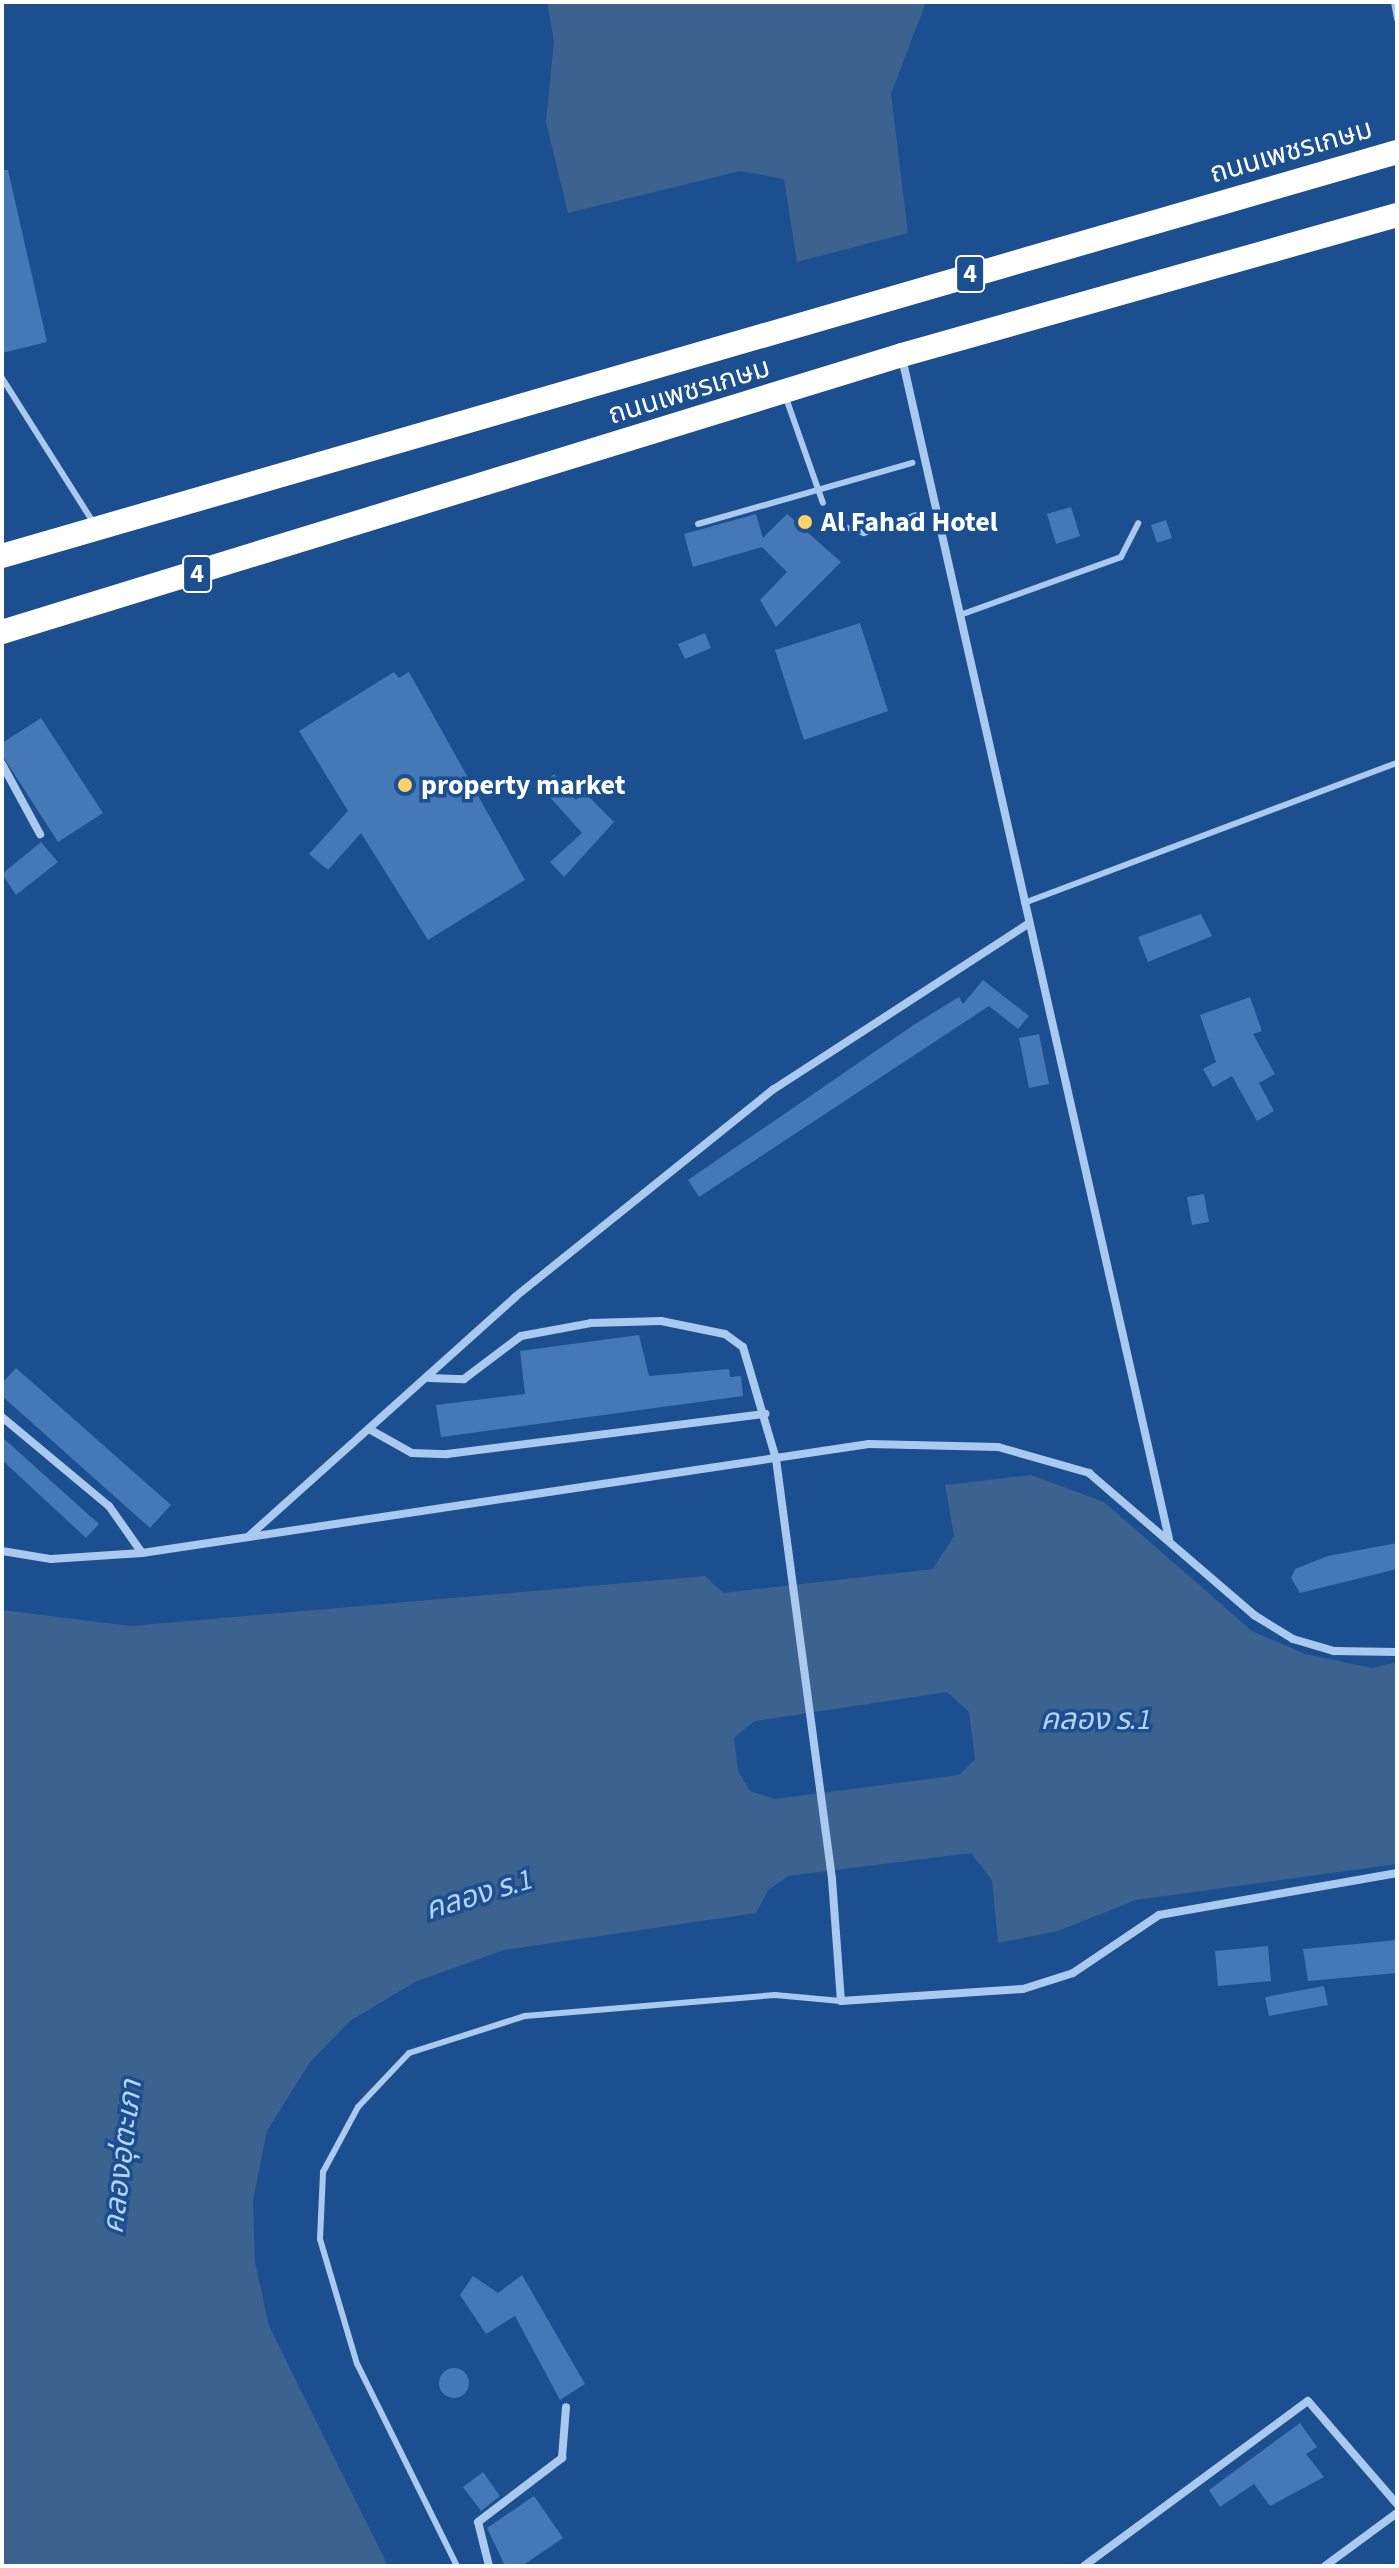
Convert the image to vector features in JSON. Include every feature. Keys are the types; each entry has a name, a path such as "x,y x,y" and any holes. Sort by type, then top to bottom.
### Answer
{"highway":[{"name":"ถนนเพชรเกษม","path":"2,556 543,396 1396,154"},
{"name":"ถนนเพชรเกษม","path":"2,632 392,516 902,355 1397,215"}],"street":[{"path":"902,355 1169,1539"},
{"path":"2,764 40,834"},
{"path":"248,1537 429,1378 515,1297 774,1089 1028,924"},
{"path":"429,1378 464,1379 541,1328 661,1321 725,1334 743,1347 776,1459 795,1585 832,1879 841,2001 1023,1989 1073,1973 1159,1915 1397,1873"},
{"path":"369,1429 412,1453 447,1454 765,1414"},
{"path":"2,1417 115,1512 142,1553"},
{"path":"2,1551 51,1559 142,1553 869,1444 998,1447 1089,1473 1254,1615 1293,1639 1334,1651 1397,1652"},
{"path":"1084,2566 1308,2401 1397,2504"},
{"path":"489,2566 478,2522 562,2458 566,2407"},
{"path":"1325,2566 1397,2513"}],"lane":[{"path":"1394,2 1397,19"},
{"path":"2,378 96,528"},
{"path":"784,392 814,492 823,503"},
{"path":"698,524 912,463"},
{"path":"845,527 864,533 919,514"},
{"path":"960,615 1121,557 1138,523"},
{"path":"1024,903 1397,763"},
{"path":"457,2566 357,2364 320,2239 323,2172 358,2107 409,2053 525,2016 775,1995 841,2001"}],"water":[{"path":"547,2 926,2 891,94 908,233 797,262 784,179 740,171 568,213 546,122 554,41"},
{"path":"1031,1475 1104,1502 1252,1631 1305,1654 1372,1668 1397,1662 1397,1864 1136,1900 1058,1931 998,1943 992,1880 971,1853 788,1876 768,1890 756,1913 504,1950 415,1982 350,2021 310,2062 267,2131 253,2201 255,2262 269,2326 388,2566 2,2566 2,1610 131,1626 705,1576 723,1593 933,1569 954,1536 945,1485","holes":["947,1692 969,1712 975,1759 959,1775 775,1799 750,1791 738,1771 734,1738 755,1721"]}],"building":[{"path":"2,170 8,170 47,342 2,353"},
{"path":"1071,507 1080,536 1056,544 1047,514"},
{"path":"756,514 763,538 787,514 841,562 776,627 760,600 787,572 762,547 693,567 684,534"},
{"path":"1166,520 1172,538 1157,543 1151,525"},
{"path":"860,623 888,711 804,740 775,650"},
{"path":"705,633 711,648 685,659 678,644"},
{"name":"property market","path":"394,672 399,678 409,672 525,880 428,940 361,833 328,870 309,854 348,811 299,731"},
{"path":"41,718 103,813 58,842 2,755 2,743"},
{"path":"554,774 576,800 584,792 614,822 564,877 550,862 582,833 540,786"},
{"path":"41,842 58,862 16,895 2,874"},
{"path":"1201,914 1212,936 1148,962 1138,937"},
{"path":"983,980 1029,1016 1018,1029 989,1006 699,1197 688,1180 915,1024 959,997 963,1004"},
{"path":"1250,997 1262,1031 1253,1034 1275,1074 1259,1083 1274,1111 1257,1121 1232,1076 1213,1087 1203,1069 1216,1062 1200,1015"},
{"path":"1039,1034 1049,1084 1029,1088 1019,1038"},
{"path":"1204,1194 1209,1222 1192,1225 1187,1197"},
{"path":"639,1335 649,1376 729,1369 730,1377 741,1376 743,1396 441,1437 436,1405 525,1394 520,1351"},
{"path":"16,1368 171,1505 150,1528 2,1396 2,1383"},
{"path":"2,1437 99,1524 86,1538 2,1460"},
{"path":"1397,1543 1397,1569 1300,1593 1291,1578 1295,1569 1328,1556"},
{"path":"1397,1940 1397,1973 1308,1981 1303,1949"},
{"path":"1268,1946 1271,1981 1218,1986 1215,1951"},
{"path":"1324,1986 1328,2005 1269,2016 1265,1997"},
{"path":"522,2275 585,2384 560,2400 515,2316 486,2334 460,2295 473,2276 498,2293"},
{"path":"454,2368 465,2372 469,2383 465,2394 454,2398 443,2394 439,2383 443,2372"},
{"path":"1300,2423 1317,2447 1306,2454 1324,2477 1270,2506 1254,2484 1220,2507 1209,2490"},
{"path":"483,2472 500,2496 481,2511 463,2487"},
{"path":"534,2496 563,2538 522,2566 505,2566 487,2528"}],"place":[{"name":"Al Fahad Hotel","path":"805,522"},
{"name":"property market","path":"405,785"}],"water label":[{"name":"คลอง ร.1","path":"1096,1720"},
{"name":"คลอง ร.1","path":"479,1895"},
{"name":"คลองอุ่ตะเภา","path":"123,2157"}]}
